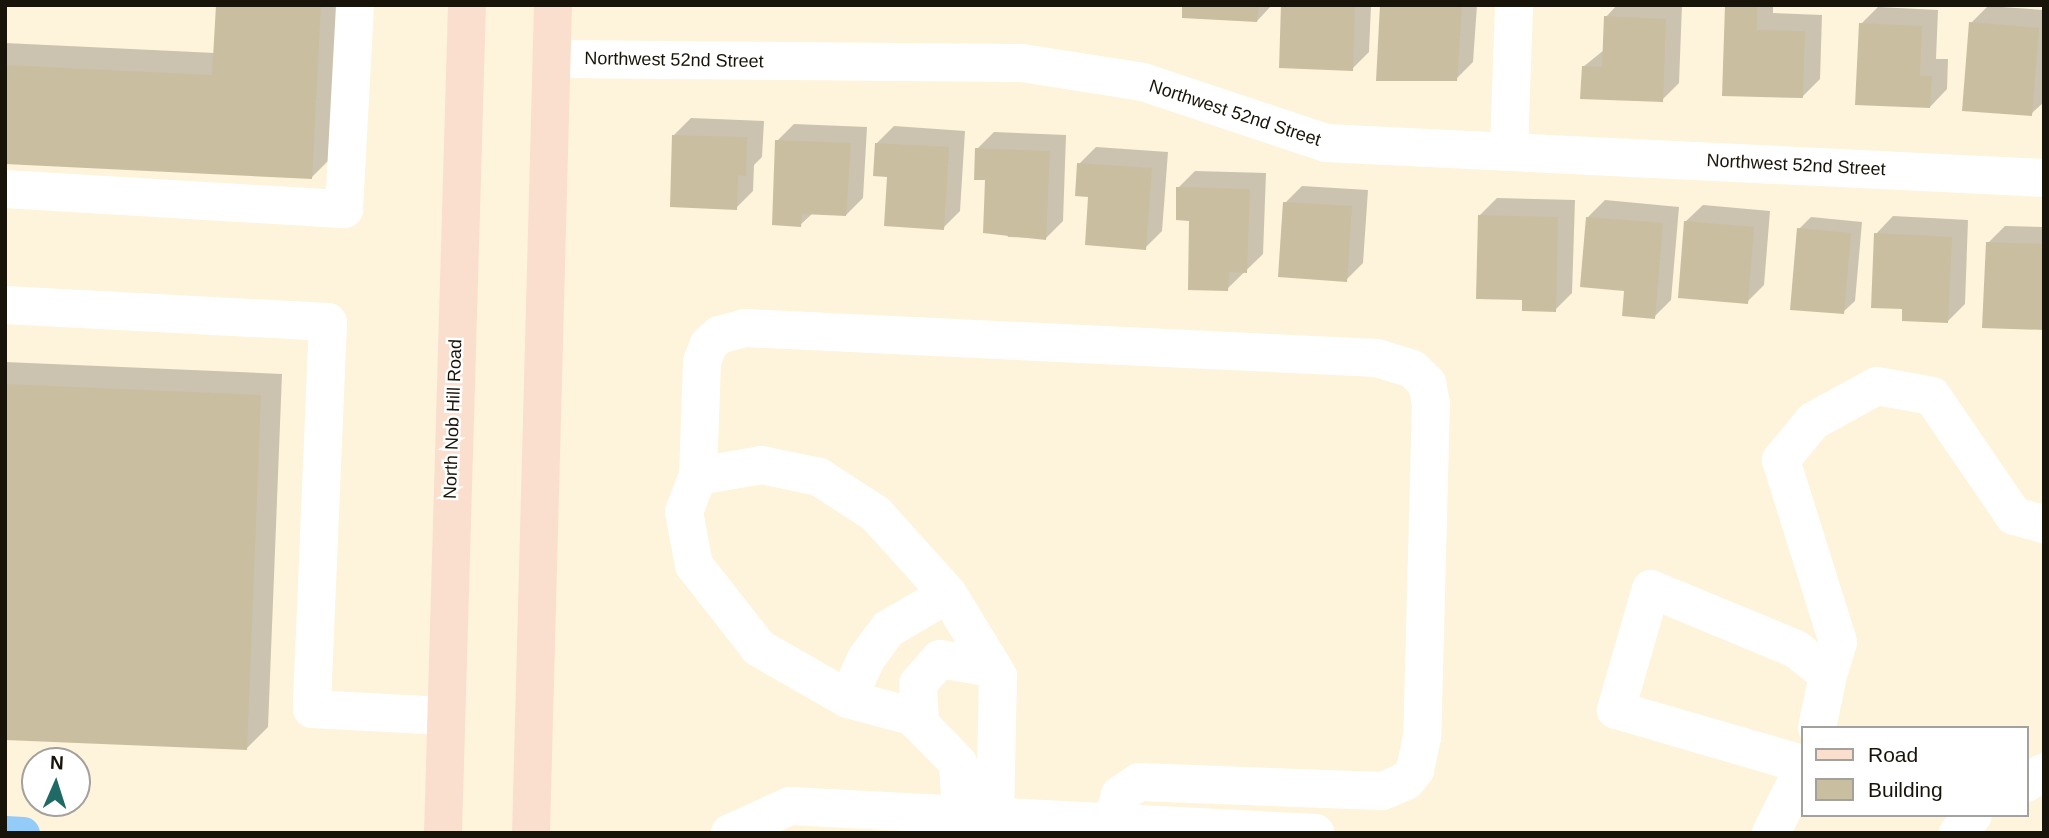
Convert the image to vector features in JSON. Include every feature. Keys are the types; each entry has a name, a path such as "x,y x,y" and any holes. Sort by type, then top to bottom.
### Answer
{"main road":[{"name":"North Nob Hill Road","path":"443,833 443,716 467,5"},
{"path":"531,833 553,5"}],"street":[{"path":"5,188 344,208 355,5"},
{"path":"1509,150 1514,5"},
{"name":"Northwest 52nd Street","path":"552,59 1022,63 1143,82 1326,143 2044,178"},
{"path":"5,305 328,322 313,709 443,716"},
{"path":"978,820 958,763 920,724 911,716 848,699 759,648 694,565 684,512 698,476 702,362 709,344 719,335 745,328 1377,358 1412,369 1427,383 1431,403 1422,737 1415,770 1406,780 1381,791 1139,782 1120,795 1114,828"},
{"path":"1817,726 1838,642 1781,460 1813,421 1877,386 1932,396 2014,516 2044,524"},
{"path":"698,476 762,465 819,477 876,514 948,594 998,676 978,820"},
{"path":"1800,763 1616,710 1651,589 1796,649 1828,675"},
{"path":"848,699 866,659 888,629 948,594"},
{"path":"920,724 918,684 926,670 940,659 992,668"},
{"path":"2028,782 2044,772"},
{"path":"1771,833 1800,775"},
{"path":"730,833 790,806 1114,828 1315,833"},
{"path":"1958,833 1971,817"}],"building":[{"path":"216,5 321,5 312,179 5,164 5,65 212,75"},
{"path":"1182,5 1259,5 1257,22 1182,18"},
{"path":"1281,5 1355,5 1353,71 1279,68"},
{"path":"1380,5 1462,5 1457,81 1376,81"},
{"path":"1725,5 1757,5 1757,30 1805,31 1803,98 1722,96"},
{"path":"1604,16 1666,19 1663,102 1580,99 1582,66 1602,67"},
{"path":"1969,22 2039,28 2032,116 1962,111"},
{"path":"1859,23 1922,26 1920,76 1932,76 1930,108 1855,105"},
{"path":"672,135 747,137 746,176 738,175 737,210 670,207"},
{"path":"775,140 851,143 846,216 802,214 801,227 772,225"},
{"path":"875,143 949,147 944,230 884,226 887,177 873,176"},
{"path":"975,148 1050,151 1046,240 983,233 985,180 974,180"},
{"path":"1077,163 1152,168 1146,250 1085,245 1088,197 1075,196"},
{"path":"1176,187 1250,189 1247,273 1229,272 1228,291 1188,290 1189,221 1176,220"},
{"path":"1283,202 1352,206 1347,282 1278,277"},
{"path":"1478,215 1558,217 1556,312 1522,311 1522,300 1476,299"},
{"path":"1586,217 1663,223 1655,319 1622,316 1624,291 1580,287"},
{"path":"1684,221 1754,227 1748,304 1678,298"},
{"path":"1797,228 1851,233 1844,314 1790,310"},
{"path":"1874,233 1952,237 1948,323 1902,321 1902,309 1871,308"},
{"path":"1986,242 2044,244 2044,330 1982,328"},
{"path":"5,384 261,395 247,750 5,740"}],"waterway":[{"path":"5,832 23,833"}]}
